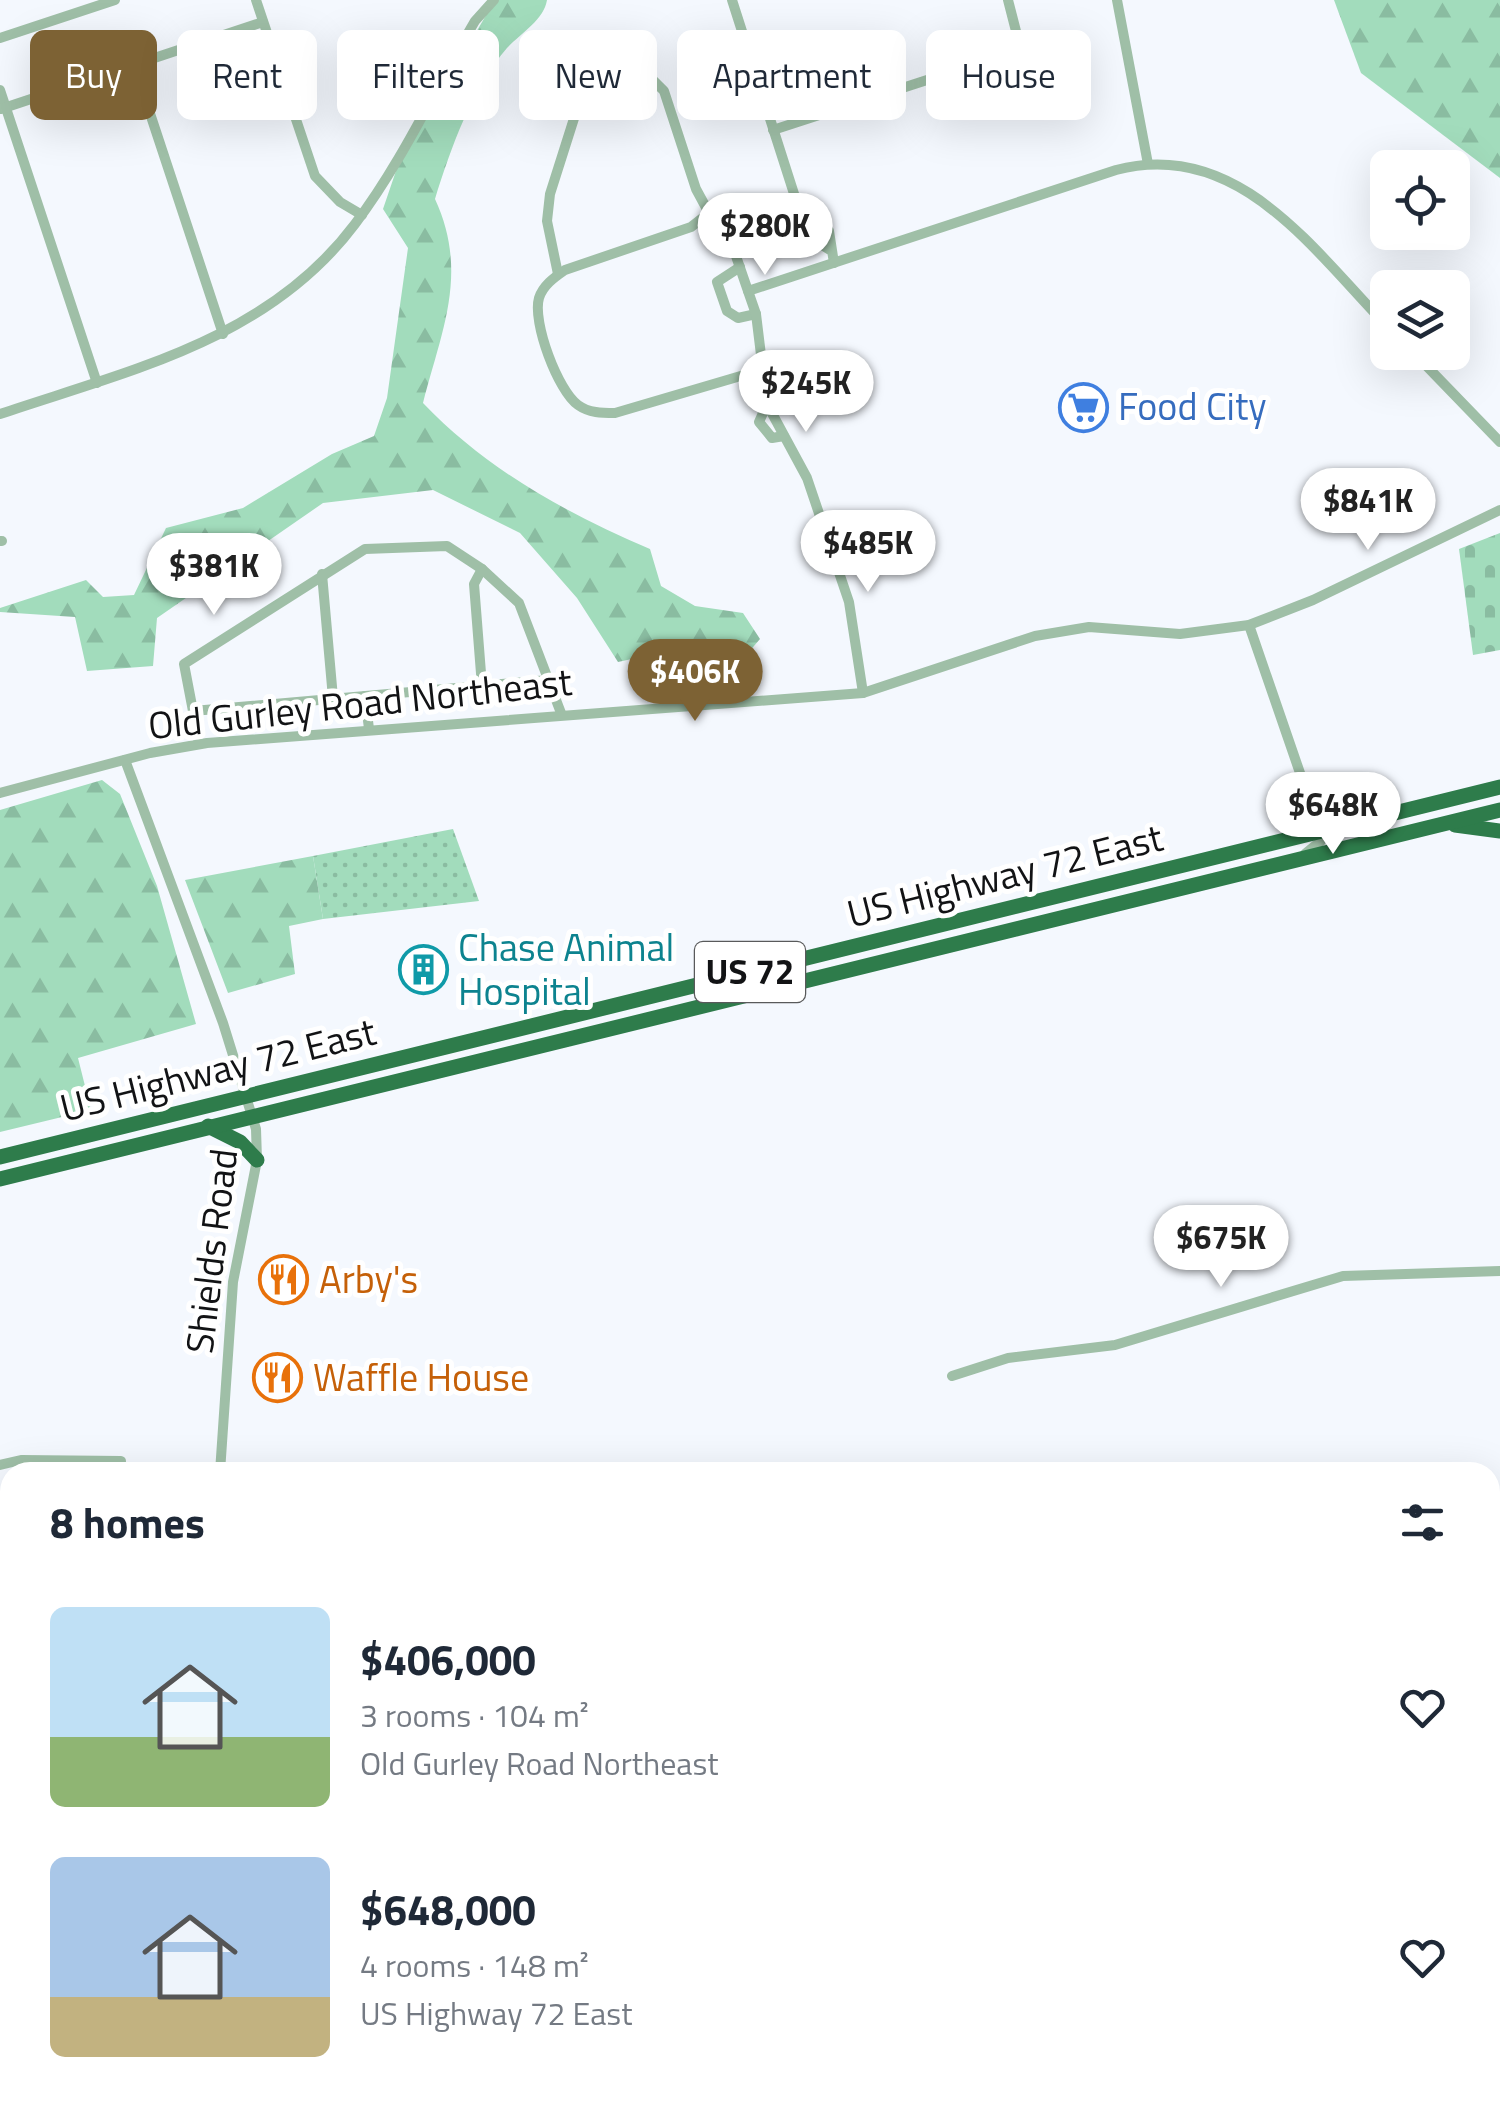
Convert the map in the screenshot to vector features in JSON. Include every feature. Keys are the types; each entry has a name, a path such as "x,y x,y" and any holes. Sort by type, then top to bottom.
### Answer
{"highway":[{"name":"US Highway 72 East","path":"0,1157 1500,787"},
{"name":"US Highway 72 East","path":"0,1179 1500,810"},
{"path":"1446,824 1500,831"},
{"path":"208,1126 240,1142 257,1160"}],"street":[{"path":"0,38 115,0"},
{"path":"256,0 315,176 340,202 362,215"},
{"path":"0,414 223,334 284,295 321,263 362,215 475,22 494,0"},
{"path":"732,0 796,200 829,232 834,263"},
{"path":"773,130 1004,55 1018,35 1008,0"},
{"path":"1117,0 1148,164"},
{"path":"157,57 264,22"},
{"path":"558,274 546,222 555,171 577,109 593,85 617,72 650,77 664,91 708,213 726,230 756,314 768,404 759,422 772,438 784,436 807,478 849,602 863,693"},
{"path":"0,90 97,382"},
{"path":"3,108 30,99"},
{"path":"152,120 223,334"},
{"path":"748,291 1116,170 1148,164 1208,170 1252,193 1370,308"},
{"path":"708,213 690,228 558,274 538,299 539,320 556,375 577,404 596,413 616,413 762,370"},
{"path":"740,268 718,282 727,311 738,318 756,314"},
{"path":"1430,370 1500,442"},
{"name":"Old Gurley Road Northeast","path":"0,793 207,742 863,693 1035,636 1089,627 1180,634 1248,626 1500,514"},
{"path":"548,680 194,710 184,664 365,549 447,546 482,568 520,603 561,713"},
{"path":"482,568 474,584 482,686"},
{"path":"322,574 333,698"},
{"path":"1248,626 1320,831 1322,841 1297,860"},
{"path":"366,696 369,729"},
{"name":"Shields Road","path":"126,760 254,1117 257,1160 233,1282 221,1462"},
{"path":"1288,840 1311,806"},
{"path":"952,1376 1008,1358 1114,1345 1327,1279 1411,1271 1500,1271"},
{"path":"10,1462 121,1462"}],"green space":[{"path":"495,0 547,0 537,20 526,30 519,30 519,37 499,59 499,30 477,30"},
{"path":"1334,0 1500,0 1500,178 1470,155 1470,150 1463,150 1361,73"},
{"path":"424,120 464,120 435,199 445,226 451,277 444,325 423,403 474,449 529,488 650,549 661,586 695,606 743,613 760,639 729,675 673,650 618,662 577,598 520,533 433,490 323,503 157,618 153,666 87,671 75,617 0,612 0,608 86,580 103,597 134,595 166,528 243,508 332,454 374,436 387,398 408,248 383,209 398,165"},
{"path":"1500,533 1500,650 1473,655 1459,549"},
{"path":"102,780 120,794 157,886 196,1024 78,1058 91,1110 0,1132 0,810"},
{"path":"453,829 479,901 323,919 313,856"},
{"path":"313,856 323,919 289,926 295,974 228,993 185,880"}],"place":[{"name":"Food City","path":"1083,407"},
{"name":"Chase Animal Hospital","path":"423,970"},
{"name":"Arby's","path":"284,1280"},
{"name":"Waffle House","path":"278,1378"}]}
